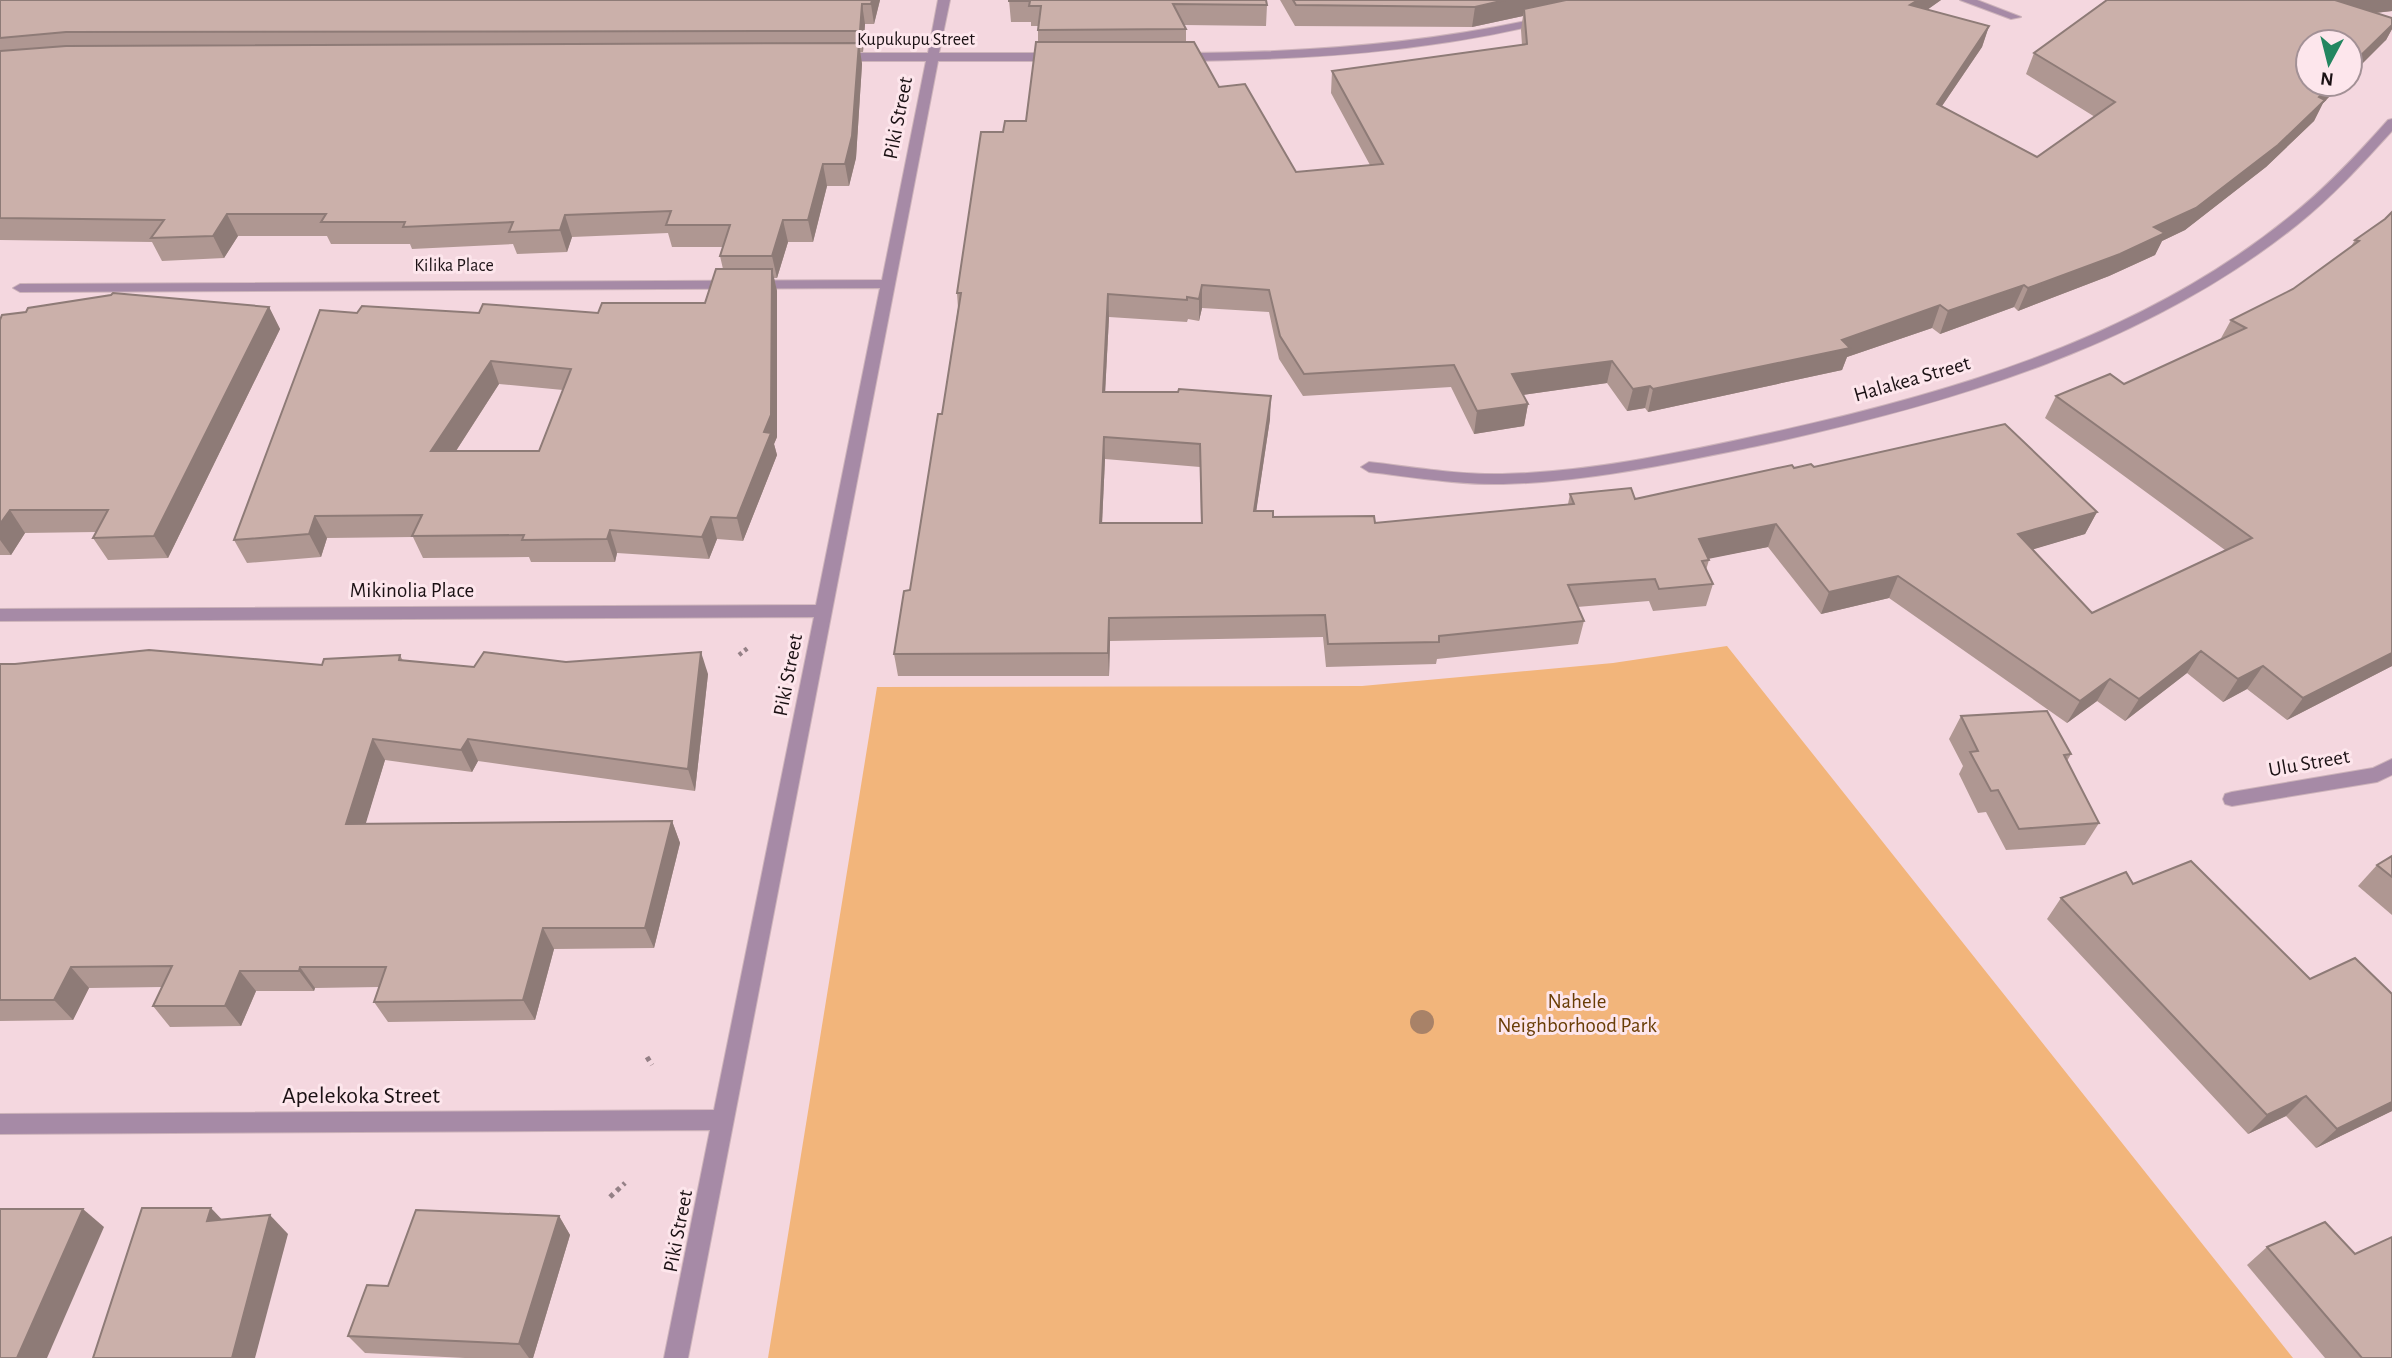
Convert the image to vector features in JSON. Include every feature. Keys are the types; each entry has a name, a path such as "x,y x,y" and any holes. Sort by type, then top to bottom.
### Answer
{"street":[{"name":"Piki Street","path":"676,1358 944,0"},
{"path":"1966,0 2015,17"},
{"path":"1172,57 1281,55 1378,49 1493,31 1557,17"},
{"name":"Kupukupu Street","path":"832,57 1077,57"},
{"name":"Halakea Street","path":"1369,467 1501,479 1573,472 1717,449 1810,430 1971,385 2136,319 2205,282 2277,234 2323,195 2392,123"},
{"name":"Kilika Place","path":"20,288 889,284"},
{"name":"Mikinolia Place","path":"0,615 824,611"},
{"name":"Ulu Street","path":"2232,799 2377,775 2392,766"},
{"name":"Apelekoka Street","path":"0,1124 723,1120"}],"path":[{"path":"739,655 750,646"},
{"path":"647,1057 652,1065"},
{"path":"610,1196 625,1183"}],"green space":[{"name":"Nahele Neighborhood Park","path":"1727,646 2293,1358 768,1358 877,687 1362,686 1613,663"}],"building":[{"path":"0,0 872,0 871,4 862,4 860,31 66,32 0,38"},
{"path":"1009,0 1266,0 1267,5 1173,4 1186,29 1038,30 1041,6 1029,6 1030,1"},
{"path":"1293,0 1505,0 1475,7 1296,5"},
{"path":"1566,0 1918,0 1910,5 1989,26 1937,104 2037,157 2115,102 2034,53 2107,0 2335,0 2392,18 2392,25 2364,52 2364,28 2294,28 2294,98 2325,100 2278,145 2196,208 2154,227 2165,233 2120,254 2028,288 2024,285 1948,311 1940,305 1842,340 1850,348 1653,389 1650,386 1633,389 1612,361 1512,374 1528,404 1477,411 1454,365 1304,374 1280,336 1269,290 1202,285 1199,299 1108,294 1103,392 1178,392 1179,389 1271,396 1254,511 1273,511 1273,517 1374,516 1375,523 1574,504 1570,494 1631,488 1635,499 1792,465 1794,468 1811,464 1814,467 2005,424 2097,512 2018,534 2092,613 2252,538 2056,396 2110,374 2124,384 2246,328 2231,320 2293,289 2359,241 2355,240 2392,212 2392,653 2303,698 2263,666 2238,679 2201,651 2139,699 2110,679 2080,701 1898,576 1829,592 1776,524 1699,539 1709,560 1702,561 1713,584 1659,589 1655,579 1568,585 1584,621 1439,636 1439,642 1328,644 1325,615 1109,618 1108,653 894,654 904,591 910,590 938,414 942,414 961,293 957,293 981,132 1003,132 1005,121 1026,121 1036,42 1194,42 1219,87 1245,84 1296,172 1383,164 1332,71 1527,44 1524,9","holes":["1104,437 1200,444 1202,523 1100,523"]},
{"path":"859,43 852,136 845,164 823,164 808,220 783,220 772,256 720,256 730,225 666,225 671,211 565,215 560,230 509,232 513,222 403,227 405,222 321,222 326,214 227,214 213,236 151,238 164,220 0,218 0,51 66,46"},
{"path":"716,269 772,269 771,415 764,432 771,433 737,518 711,517 702,537 610,530 607,539 522,540 524,535 412,536 422,515 315,516 309,534 234,540 320,310 357,313 362,306 479,313 483,304 598,313 602,303 705,303","holes":["491,361 571,369 539,451 431,451"]},
{"path":"113,293 269,307 154,536 93,538 108,510 10,510 0,524 2,315"},
{"path":"149,650 322,665 324,659 400,655 399,660 474,667 484,652 566,662 701,652 688,769 468,739 461,750 373,739 346,824 672,821 645,928 543,928 523,1000 374,1002 386,967 300,967 299,971 240,971 225,1006 153,1006 172,966 71,967 54,1000 0,1000 0,664"},
{"path":"2047,711 2071,754 2064,755 2099,823 2019,829 1998,790 1991,791 1970,752 1978,751 1961,716"},
{"path":"2392,856 2392,877 2377,865"},
{"path":"2191,861 2310,979 2355,958 2392,994 2392,1102 2337,1129 2306,1096 2267,1115 2061,898 2126,872 2133,884"},
{"path":"142,1208 211,1208 207,1221 270,1215 232,1358 93,1358"},
{"path":"0,1209 83,1209 17,1358 0,1358"},
{"path":"416,1210 559,1216 519,1344 348,1336 367,1285 388,1286"},
{"path":"2325,1222 2355,1254 2392,1237 2392,1358 2362,1358 2267,1247"}]}
